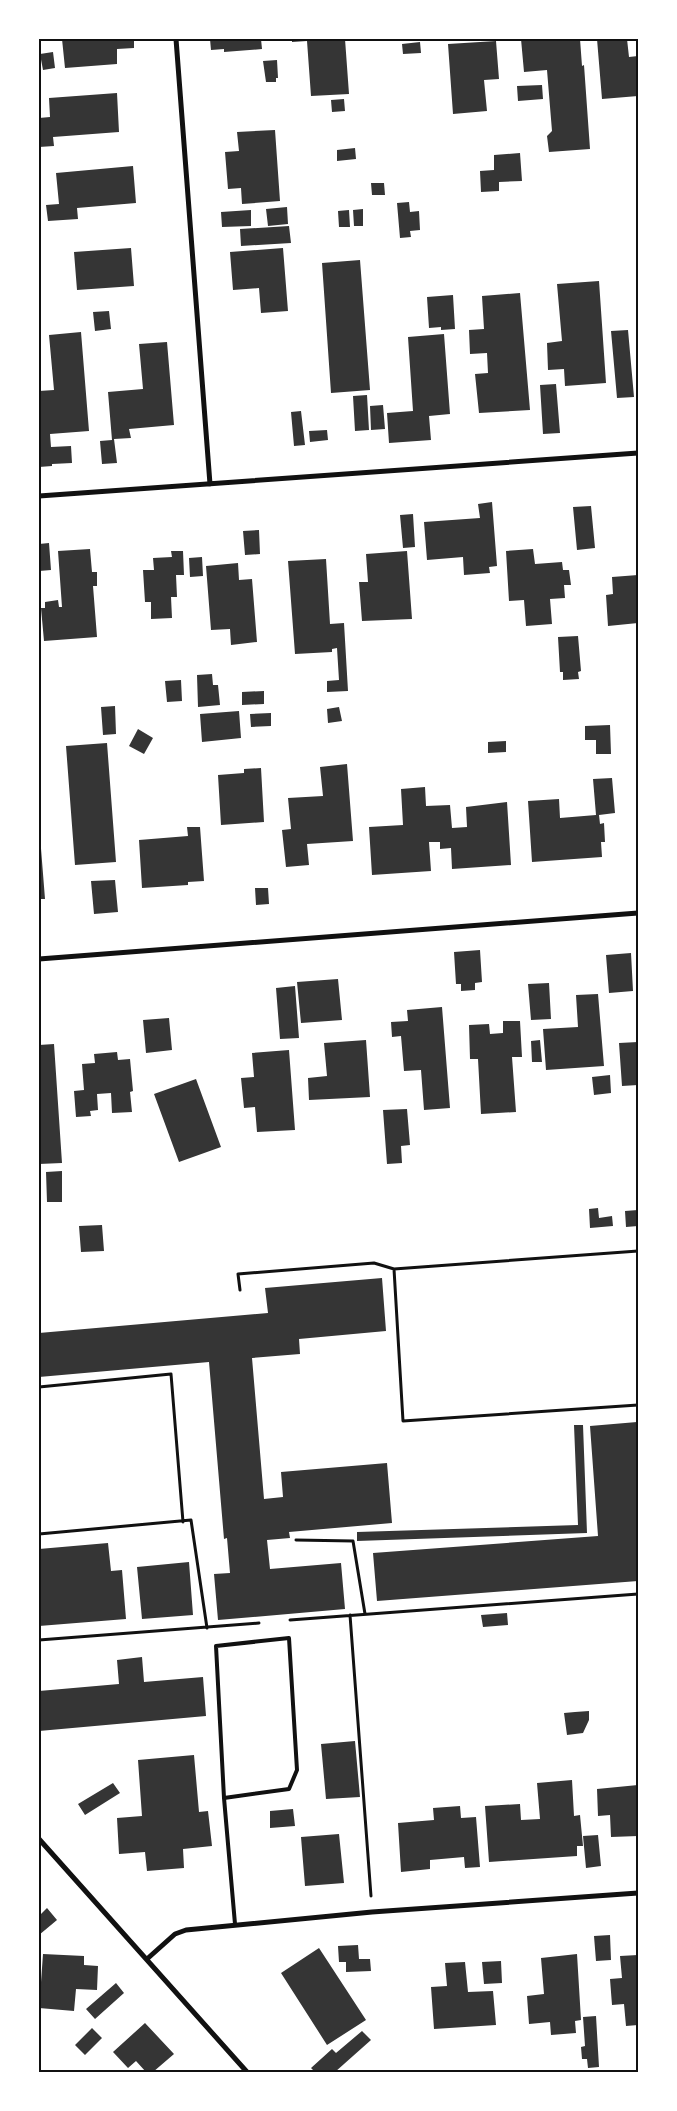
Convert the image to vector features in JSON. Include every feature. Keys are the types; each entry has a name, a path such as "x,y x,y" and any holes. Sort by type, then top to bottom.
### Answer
{"street":[{"path":"176,39 210,484"},
{"path":"39,496 638,453"},
{"path":"39,958 638,913"},
{"path":"39,1839 247,2072"},
{"path":"147,1958 174,1934 186,1930 372,1912 638,1894"}],"lane":[{"path":"224,1798 289,1789 297,1770 289,1638 216,1646 224,1798 234,1924"}],"path":[{"path":"240,1290 238,1274 374,1263 394,1268 638,1251"},
{"path":"394,1268 403,1421 638,1405"},
{"path":"39,1387 171,1374 183,1522"},
{"path":"39,1534 191,1520 207,1627 216,1646"},
{"path":"296,1540 353,1541 365,1614"},
{"path":"283,1621 638,1594"},
{"path":"350,1615 372,1912"},
{"path":"39,1640 264,1622"}],"building":[{"path":"62,39 134,39 134,48 117,49 117,64 65,68"},
{"path":"210,39 261,39 262,49 224,52 224,49 211,50"},
{"path":"292,39 345,39 349,94 311,96 307,41 292,42"},
{"path":"521,39 580,39 582,66 584,65 590,149 549,152 547,136 552,131 547,70 524,72"},
{"path":"597,39 627,39 629,57 638,56 638,96 602,99"},
{"path":"496,41 499,79 484,80 487,111 453,114 448,44"},
{"path":"420,42 421,53 403,54 402,44"},
{"path":"53,52 55,68 43,70 40,54"},
{"path":"277,60 278,78 276,78 276,82 266,82 263,61"},
{"path":"542,85 543,99 518,101 517,86"},
{"path":"117,93 119,132 53,137 54,146 39,147 39,118 50,117 49,98"},
{"path":"344,99 345,111 332,112 331,100"},
{"path":"275,130 280,201 242,204 241,188 228,189 225,152 239,151 237,132"},
{"path":"355,148 356,159 337,161 337,150"},
{"path":"520,153 522,181 499,182 499,191 481,192 480,171 494,170 494,155"},
{"path":"133,166 136,203 77,208 78,219 48,221 46,205 59,204 56,173"},
{"path":"371,183 384,183 385,195 372,195"},
{"path":"409,202 410,212 419,211 420,230 410,231 411,237 400,238 397,203"},
{"path":"287,207 288,224 268,226 266,209"},
{"path":"363,209 363,226 354,226 353,210"},
{"path":"251,210 251,226 222,227 221,212"},
{"path":"349,210 350,227 339,227 338,211"},
{"path":"289,226 291,243 241,246 240,229"},
{"path":"131,248 134,286 77,290 74,252"},
{"path":"283,248 288,311 261,313 259,288 233,290 230,252"},
{"path":"360,260 370,390 331,393 322,263"},
{"path":"599,281 606,383 565,386 564,369 548,370 547,343 562,341 557,284"},
{"path":"520,293 530,410 479,413 475,374 488,373 487,353 470,354 469,330 484,329 482,296"},
{"path":"453,295 455,329 441,330 441,327 429,328 427,297"},
{"path":"109,311 111,329 95,331 93,312"},
{"path":"628,330 634,397 617,398 611,331"},
{"path":"81,332 89,431 50,434 51,447 71,446 72,463 39,467 39,391 54,390 49,335"},
{"path":"444,334 450,414 429,416 431,440 389,443 387,413 413,411 408,337"},
{"path":"167,342 174,425 129,429 131,438 114,439 117,463 102,464 100,441 112,440 108,392 143,389 139,344"},
{"path":"556,384 560,433 543,434 540,385"},
{"path":"367,395 369,430 355,431 353,396"},
{"path":"383,405 385,429 371,430 370,406"},
{"path":"301,411 305,445 294,446 291,412"},
{"path":"327,430 328,440 310,442 309,431"},
{"path":"492,502 497,566 489,567 490,573 464,575 463,557 427,560 424,522 480,518 478,504"},
{"path":"591,506 595,548 577,550 573,507"},
{"path":"413,514 415,547 403,548 400,515"},
{"path":"259,530 260,554 245,555 243,531"},
{"path":"49,543 51,570 39,571 39,544"},
{"path":"90,549 92,572 97,572 97,586 93,586 97,637 44,641 41,608 45,608 45,602 58,600 59,607 62,607 58,551"},
{"path":"533,549 535,564 562,562 563,570 569,570 571,585 564,585 565,598 550,599 552,624 526,626 524,600 509,601 506,551"},
{"path":"171,551 183,551 184,575 176,575 177,597 171,597 172,618 151,619 151,602 145,602 143,570 154,570 153,558 172,557"},
{"path":"407,551 412,619 362,621 359,582 368,582 366,554"},
{"path":"202,557 203,576 190,577 189,558"},
{"path":"326,559 330,624 344,623 348,691 327,692 327,681 339,680 337,648 332,649 332,652 295,654 288,561"},
{"path":"238,563 239,580 252,579 257,642 231,645 230,629 211,630 206,566"},
{"path":"638,575 638,623 608,626 606,595 613,594 612,577"},
{"path":"578,636 581,671 578,672 579,679 563,680 563,672 560,672 558,637"},
{"path":"212,674 213,685 218,685 220,705 198,707 197,675"},
{"path":"181,680 182,701 167,702 165,681"},
{"path":"264,691 264,704 242,705 242,692"},
{"path":"115,706 116,734 103,735 101,707"},
{"path":"339,707 342,721 328,723 327,709"},
{"path":"239,711 241,738 202,742 200,714"},
{"path":"271,713 271,726 251,727 250,714"},
{"path":"610,725 611,754 596,754 596,740 585,740 585,726"},
{"path":"138,729 153,738 144,754 129,746"},
{"path":"506,741 506,752 488,753 488,742"},
{"path":"107,743 116,862 75,865 66,746"},
{"path":"347,764 353,841 307,844 309,865 286,867 282,830 291,829 288,798 323,796 320,767"},
{"path":"261,768 264,822 221,825 218,775 244,773 244,769"},
{"path":"612,778 615,813 599,815 600,824 604,823 605,842 601,842 602,857 532,862 528,801 559,799 560,818 596,815 593,779"},
{"path":"425,787 426,806 450,805 452,828 467,827 466,807 507,802 511,865 452,869 451,848 440,849 440,842 429,842 431,871 372,875 369,827 403,825 401,789"},
{"path":"187,827 200,827 204,881 188,882 188,885 142,888 139,840 188,836"},
{"path":"40,836 45,899 39,899"},
{"path":"115,880 118,912 94,914 91,881"},
{"path":"255,888 268,888 269,904 256,905"},
{"path":"480,950 482,982 475,983 475,990 461,991 461,984 456,984 454,952"},
{"path":"631,953 633,991 609,993 606,955"},
{"path":"338,979 342,1020 301,1023 297,982"},
{"path":"549,983 551,1019 531,1020 528,984"},
{"path":"295,986 299,1038 280,1039 276,988"},
{"path":"598,994 604,1066 546,1070 543,1029 578,1027 576,995"},
{"path":"442,1007 450,1108 424,1110 421,1070 404,1071 401,1036 392,1037 391,1022 408,1021 407,1010"},
{"path":"169,1018 172,1050 146,1053 143,1020"},
{"path":"503,1021 520,1021 522,1057 512,1057 516,1112 481,1114 478,1059 470,1059 469,1025 489,1024 490,1034 503,1033"},
{"path":"366,1040 370,1097 309,1100 308,1078 327,1076 324,1043"},
{"path":"540,1040 542,1062 532,1062 531,1041"},
{"path":"638,1042 638,1085 622,1086 619,1043"},
{"path":"54,1044 62,1163 39,1164 39,1045"},
{"path":"289,1050 295,1130 257,1132 255,1107 244,1108 241,1078 254,1077 252,1053"},
{"path":"117,1052 118,1060 130,1059 133,1091 130,1092 132,1112 112,1113 111,1093 97,1094 98,1110 90,1111 91,1116 76,1117 74,1091 84,1090 82,1064 95,1063 94,1054"},
{"path":"610,1075 611,1093 594,1095 592,1077"},
{"path":"196,1079 221,1147 179,1162 154,1094"},
{"path":"407,1109 410,1145 401,1146 402,1163 387,1164 383,1110"},
{"path":"62,1171 62,1202 47,1202 46,1172"},
{"path":"598,1208 599,1218 612,1216 613,1226 590,1228 589,1209"},
{"path":"638,1210 638,1226 626,1227 625,1211"},
{"path":"102,1225 104,1251 81,1252 79,1226"},
{"path":"382,1278 386,1331 299,1339 300,1354 252,1358 264,1499 283,1497 281,1472 387,1463 392,1523 289,1532 290,1538 267,1540 270,1569 341,1563 345,1609 218,1620 214,1574 230,1573 227,1538 224,1539 209,1362 39,1377 39,1333 268,1313 265,1288"},
{"path":"637,1422 638,1581 377,1601 373,1553 598,1536 590,1426"},
{"path":"574,1425 583,1425 587,1533 357,1541 357,1532 578,1525"},
{"path":"108,1543 111,1571 122,1570 126,1619 39,1626 39,1549"},
{"path":"189,1562 193,1615 142,1619 137,1567"},
{"path":"507,1613 508,1625 483,1627 481,1615"},
{"path":"142,1657 144,1682 203,1677 206,1716 39,1731 39,1691 119,1684 117,1660"},
{"path":"589,1711 589,1720 583,1733 567,1735 564,1713"},
{"path":"355,1741 360,1797 326,1799 321,1744"},
{"path":"194,1755 199,1812 208,1811 212,1846 183,1849 184,1868 147,1871 145,1852 119,1854 117,1818 142,1816 138,1760"},
{"path":"572,1780 574,1816 580,1815 583,1846 577,1846 577,1856 489,1862 485,1806 520,1804 521,1820 540,1819 537,1783"},
{"path":"113,1783 120,1793 85,1815 78,1804"},
{"path":"638,1785 638,1836 611,1837 610,1815 598,1816 597,1789"},
{"path":"460,1806 461,1818 476,1817 480,1867 465,1868 464,1857 430,1860 430,1869 401,1872 398,1823 434,1820 433,1808"},
{"path":"293,1809 295,1826 270,1828 270,1811"},
{"path":"339,1834 344,1883 305,1886 301,1837"},
{"path":"598,1835 601,1866 586,1868 583,1836"},
{"path":"47,1908 57,1920 39,1935 39,1916"},
{"path":"610,1935 611,1960 596,1961 594,1936"},
{"path":"358,1945 359,1959 370,1959 371,1971 346,1972 346,1962 339,1962 338,1946"},
{"path":"319,1948 366,2020 327,2045 281,1973"},
{"path":"43,1954 84,1956 84,1965 98,1966 97,1990 76,1989 74,2011 39,2008 39,1982 41,1982"},
{"path":"577,1954 581,2020 575,2021 576,2033 551,2035 550,2022 529,2024 527,1996 544,1994 541,1958"},
{"path":"638,1955 638,2025 626,2026 624,2004 612,2005 610,1979 622,1978 620,1956"},
{"path":"501,1961 502,1983 484,1984 482,1962"},
{"path":"465,1962 468,1992 493,1991 496,2025 434,2029 431,1987 447,1986 445,1963"},
{"path":"116,1983 124,1993 95,2019 86,2009"},
{"path":"596,2016 599,2067 588,2068 587,2059 582,2059 581,2047 585,2046 583,2017"},
{"path":"145,2023 174,2054 153,2072 146,2072 136,2061 128,2068 113,2052"},
{"path":"92,2028 102,2038 85,2055 75,2045"},
{"path":"362,2031 371,2040 335,2072 315,2072 311,2068 332,2049 336,2053"}]}
